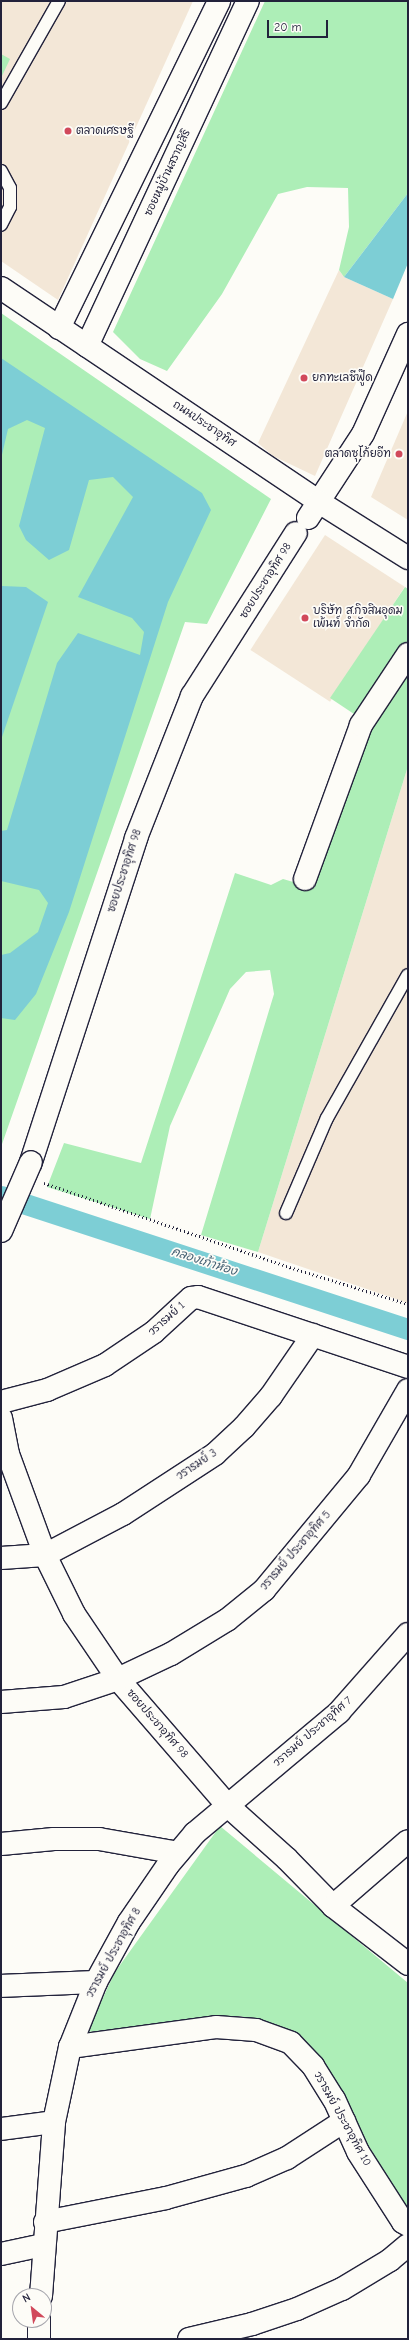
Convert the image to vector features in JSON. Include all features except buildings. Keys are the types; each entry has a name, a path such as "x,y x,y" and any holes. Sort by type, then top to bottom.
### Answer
{"street":[{"path":"59,328 219,1"},
{"name":"ซอยหมู่บ้านสราญสิริ","path":"87,346 248,1"},
{"name":"ถนนประชาอุทิศ","path":"1,288 87,346 308,518 408,558"},
{"name":"ซอยประชาอุทิศ 98","path":"1,1231 33,1171 136,838 192,696 363,434 408,334"},
{"path":"305,879 362,725 408,654"},
{"name":"วรารมย์ 1","path":"1,1402 47,1390 105,1365 154,1332 191,1298 198,1297 408,1367"},
{"name":"วรารมย์ 3","path":"45,1555 123,1514 215,1454 244,1427 266,1401 313,1335"},
{"name":"วรารมย์ ประชาอุทิศ 5","path":"1,1702 64,1697 118,1679 171,1654 227,1620 264,1590 359,1475 408,1390"},
{"name":"ซอยประชาอุทิศ 98","path":"1,1422 8,1454 45,1555 74,1614 118,1679 228,1806 287,1859 333,1906 408,1964"},
{"path":"1,1558 45,1555"},
{"name":"วรารมย์ ประชาอุทิศ 7","path":"228,1806 339,1712 408,1634"},
{"name":"วรารมย์ ประชาอุทิศ 8","path":"41,2288 43,2245 54,2122 70,2047 96,1982 129,1922 178,1853 195,1833 228,1806"},
{"path":"1,1844 54,1839 99,1839 178,1853"},
{"path":"333,1906 408,1841"},
{"path":"1,1986 96,1982"},
{"name":"วรารมย์ ประชาอุทิศ 10","path":"70,2047 216,2027 256,2030 291,2043 313,2066 344,2121 358,2152 403,2222 408,2225"},
{"path":"45,2222 166,2198 239,2178 287,2158 344,2121"},
{"path":"1,2129 54,2122"},
{"path":"1,2254 43,2245"},
{"path":"189,2339 252,2324 297,2309 342,2289 390,2260 408,2245"},
{"path":"38,2339 39,2328"}],"lane":[{"path":"1,103 59,1"},
{"path":"1,171 10,188 10,207 1,225"},
{"path":"286,1213 327,1118 408,975"}],"path":[{"path":"33,1171 286,1266 408,1304"}],"shaded area":[{"name":"ตลาดเศรษฐี","path":"1,1 193,1 58,300 1,261"},
{"path":"339,270 344,277 393,299 315,476 273,456 258,443"},
{"name":"ตลาดซุโก้ยอีท","path":"408,411 408,520 371,497"},
{"path":"325,535 405,587 330,702 250,650"},
{"path":"408,766 408,1303 258,1252"}],"green space":[{"path":"265,1 408,1 408,193 344,277 339,270 349,227 348,188 307,187 278,194 222,294 167,371 140,359 113,332"},
{"path":"1,54 10,59 1,78"},
{"path":"1,313 271,499 207,624 185,622 1,1147"},
{"path":"405,587 408,589 408,643 360,718 330,698"},
{"path":"408,671 408,766 258,1252 201,1235 274,994 270,970 246,972 230,989 170,1126 150,1219 47,1187 64,1143 141,1163 235,873 271,885 283,879 314,888 367,732"},
{"path":"220,1826 408,1983 408,2209 298,2033 240,2016 87,2032 115,1972"}],"water":[{"path":"408,193 408,263 393,299 344,277"},
{"path":"1,358 202,493 211,510 168,602 69,912 36,994 15,1020 1,1018 1,955 10,953 38,932 48,903 39,890 1,881 1,831 7,830 57,663 78,633 140,655 144,632 132,618 78,597 133,497 113,477 89,480 69,550 49,560 26,540 19,526 45,428 27,420 8,429 1,459"},
{"path":"2,586 26,587 48,602 1,740"}],"waterway":[{"name":"คลองเก้าห้อง","path":"1,1196 408,1329"}],"place":[{"name":"ตลาดเศรษฐี","path":"68,131"},
{"name":"ยกทะเลซีฟู๊ด","path":"304,378"},
{"name":"ตลาดซุโก้ยอีท","path":"399,454"},
{"name":"บริษัท ส.กิจสินอุดม เพ้นท์ จำกัด","path":"305,618"}]}
